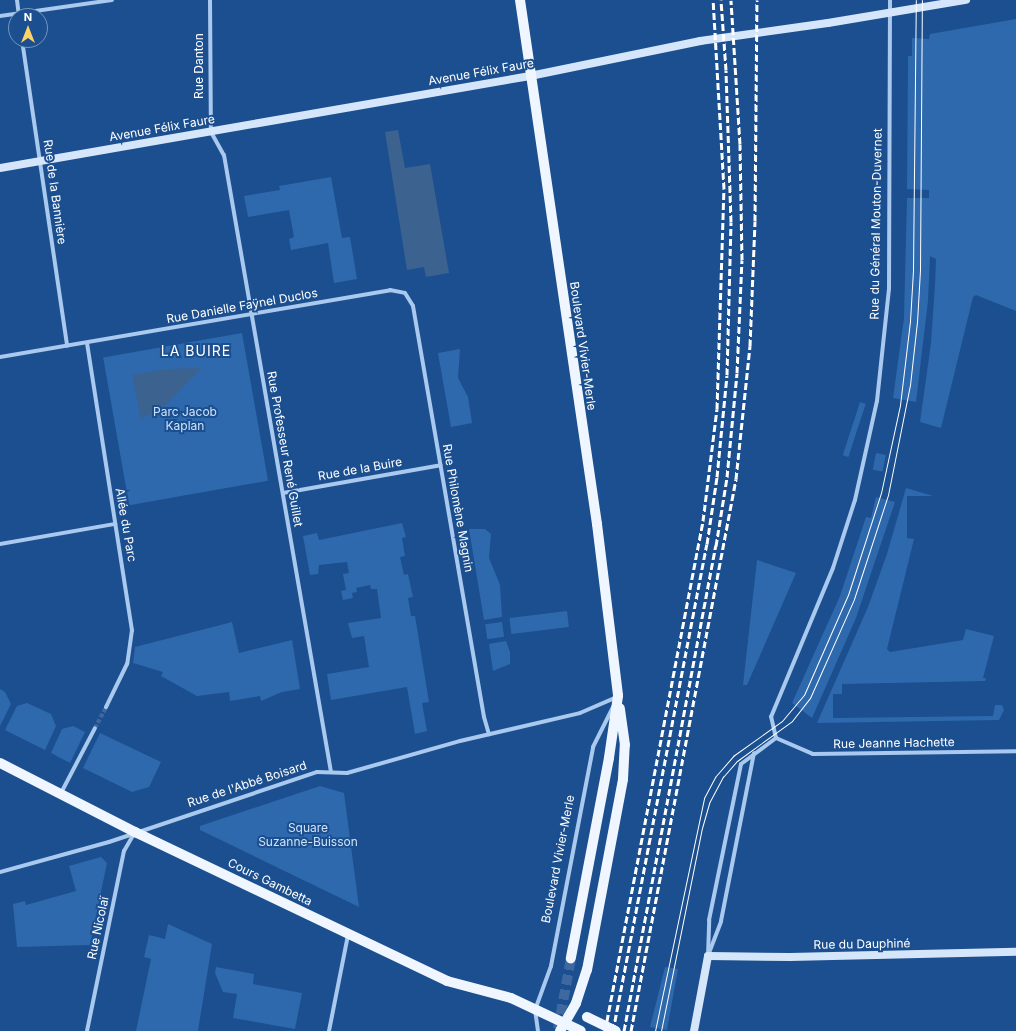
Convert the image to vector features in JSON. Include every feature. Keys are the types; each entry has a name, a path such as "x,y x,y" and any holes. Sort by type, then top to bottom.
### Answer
{"main road":[{"name":"Boulevard Vivier-Merle","path":"520,0 597,524 618,696 609,758 571,958"},
{"name":"Avenue Félix Faure","path":"0,168 530,76 700,41 890,13 966,0"},
{"path":"562,1027 576,1003 587,970 622,779 624,745 618,696"},
{"name":"Cours Gambetta","path":"0,763 135,832 447,981 511,998 535,1010 562,1027 581,1031"},
{"name":"Rue du Dauphiné","path":"708,956 783,957 1016,952"},
{"path":"694,1031 708,956"},
{"path":"576,1003 579,1010 587,1017 616,1031"}],"street":[{"path":"48,10 112,0"},
{"name":"Rue Danton","path":"210,0 211,132"},
{"name":"Rue du Général Mouton-Duvernet","path":"776,738 771,717 833,568 855,500 877,401 889,289 890,0"},
{"name":"Rue de la Bannière","path":"23,48 67,346"},
{"name":"Rue Professeur René Guillet","path":"211,132 224,155 331,772"},
{"name":"Rue Danielle Faÿnel Duclos","path":"0,357 400,290"},
{"name":"Rue Philomène Magnin","path":"400,290 409,297 412,306 489,734"},
{"name":"Allée du Parc","path":"87,343 114,524 128,595 132,630 127,664 106,707"},
{"name":"Rue de la Buire","path":"283,493 441,465"},
{"path":"0,544 114,524"},
{"name":"Rue de l'Abbé Boisard","path":"0,872 109,842 317,772 347,773 489,734 580,713 618,696"},
{"name":"Boulevard Vivier-Merle","path":"538,1031 535,1010 551,966 593,747 618,696"},
{"path":"61,795 95,728"},
{"path":"708,956 709,920 736,781 741,764 776,738"},
{"name":"Rue Jeanne Hachette","path":"776,738 813,754 1016,751"},
{"path":"708,956 721,921 755,753"},
{"name":"Rue Nicolaï","path":"87,1031 124,851 135,832"},
{"path":"329,1031 348,934"}],"green space":[{"path":"1016,19 1016,311 976,295 973,297 941,428 920,422 931,343 935,284 936,259 930,256 928,301 916,402 893,398 904,318 907,198 929,198 929,190 907,189 908,56 912,56 912,38 929,39 930,34"},
{"path":"331,177 342,238 350,237 357,279 334,283 328,243 291,250 289,239 294,237 289,210 248,217 244,196 280,190 279,186"},
{"name":"Parc Jacob Kaplan","path":"242,333 268,481 129,505 103,357"},
{"path":"460,349 458,378 468,397 472,423 451,427 438,353"},
{"path":"860,402 866,404 848,457 843,455"},
{"path":"876,453 886,455 883,472 873,470"},
{"path":"906,488 933,496 907,496 907,538 914,539 887,649 890,652 963,640 966,629 994,636 983,678 986,678 985,681 842,684 842,694 833,694 833,718 993,716 995,705 1002,705 1004,710 999,720 817,723 868,607 887,554"},
{"path":"876,497 895,502 856,618 812,718 792,703 840,596 866,517 871,518"},
{"path":"402,523 406,537 402,538 405,556 400,557 404,575 408,574 413,597 408,598 411,616 415,616 429,702 422,703 427,731 415,734 407,687 331,700 327,674 369,667 364,636 352,638 348,623 381,618 377,589 371,589 370,585 356,588 357,592 352,593 353,598 343,600 341,591 346,590 343,574 349,573 347,562 319,565 318,574 310,575 303,536 317,533 319,540"},
{"path":"469,529 485,529 491,534 489,558 500,585 502,617 484,620"},
{"path":"757,560 796,573 747,685 743,685"},
{"path":"567,611 569,627 511,634 509,618"},
{"path":"232,622 239,653 292,640 300,689 282,692 261,701 260,696 230,701 229,692 197,696 161,676 163,672 133,663 135,647"},
{"path":"502,622 504,637 487,639 485,624"},
{"path":"506,641 510,652 510,664 493,671 489,644"},
{"path":"0,689 5,692 11,704 0,726"},
{"path":"27,703 51,714 56,726 45,750 5,730 17,706"},
{"path":"73,726 85,732 70,763 51,753 62,729"},
{"path":"100,733 161,762 149,787 132,792 83,768"},
{"name":"Square Suzanne-Buisson","path":"320,786 344,793 359,907 200,830 200,826"},
{"path":"101,857 107,863 90,945 17,947 13,904 25,901 26,905 76,891 69,866"},
{"path":"168,924 212,944 198,1031 136,1031 151,959 144,957 149,935 165,939"},
{"path":"216,967 254,974 253,984 302,993 295,1029 233,1018 237,994 223,992 215,973"},
{"path":"665,967 678,969 667,1030 650,1027"}],"shaded area":[{"path":"398,130 405,168 430,164 449,273 426,277 424,267 407,270 385,132"},
{"path":"201,368 165,406 141,419 132,375 169,369"}],"tunnel":[{"path":"95,728 106,707"},
{"path":"558,1029 571,958"}],"tram line":[{"path":"655,1031 704,798 715,777 733,756 782,721 804,695 848,595 881,493 900,405 910,321 913,270 916,0"},
{"path":"661,1031 702,828 709,803 723,777 737,761 792,721 810,698 854,599 888,495 910,385 917,322 920,270 922,0"}],"railway":[{"path":"605,1031 703,521 717,409 724,189 713,0"},
{"path":"613,1031 707,544 717,477 727,375 731,222 726,70 721,0"},
{"path":"624,1031 716,546 727,477 737,373 742,260 740,144 731,0"},
{"path":"631,1031 736,479 750,346 755,221 757,0"}],"district":[{"name":"LA BUIRE","path":"196,351"}]}
